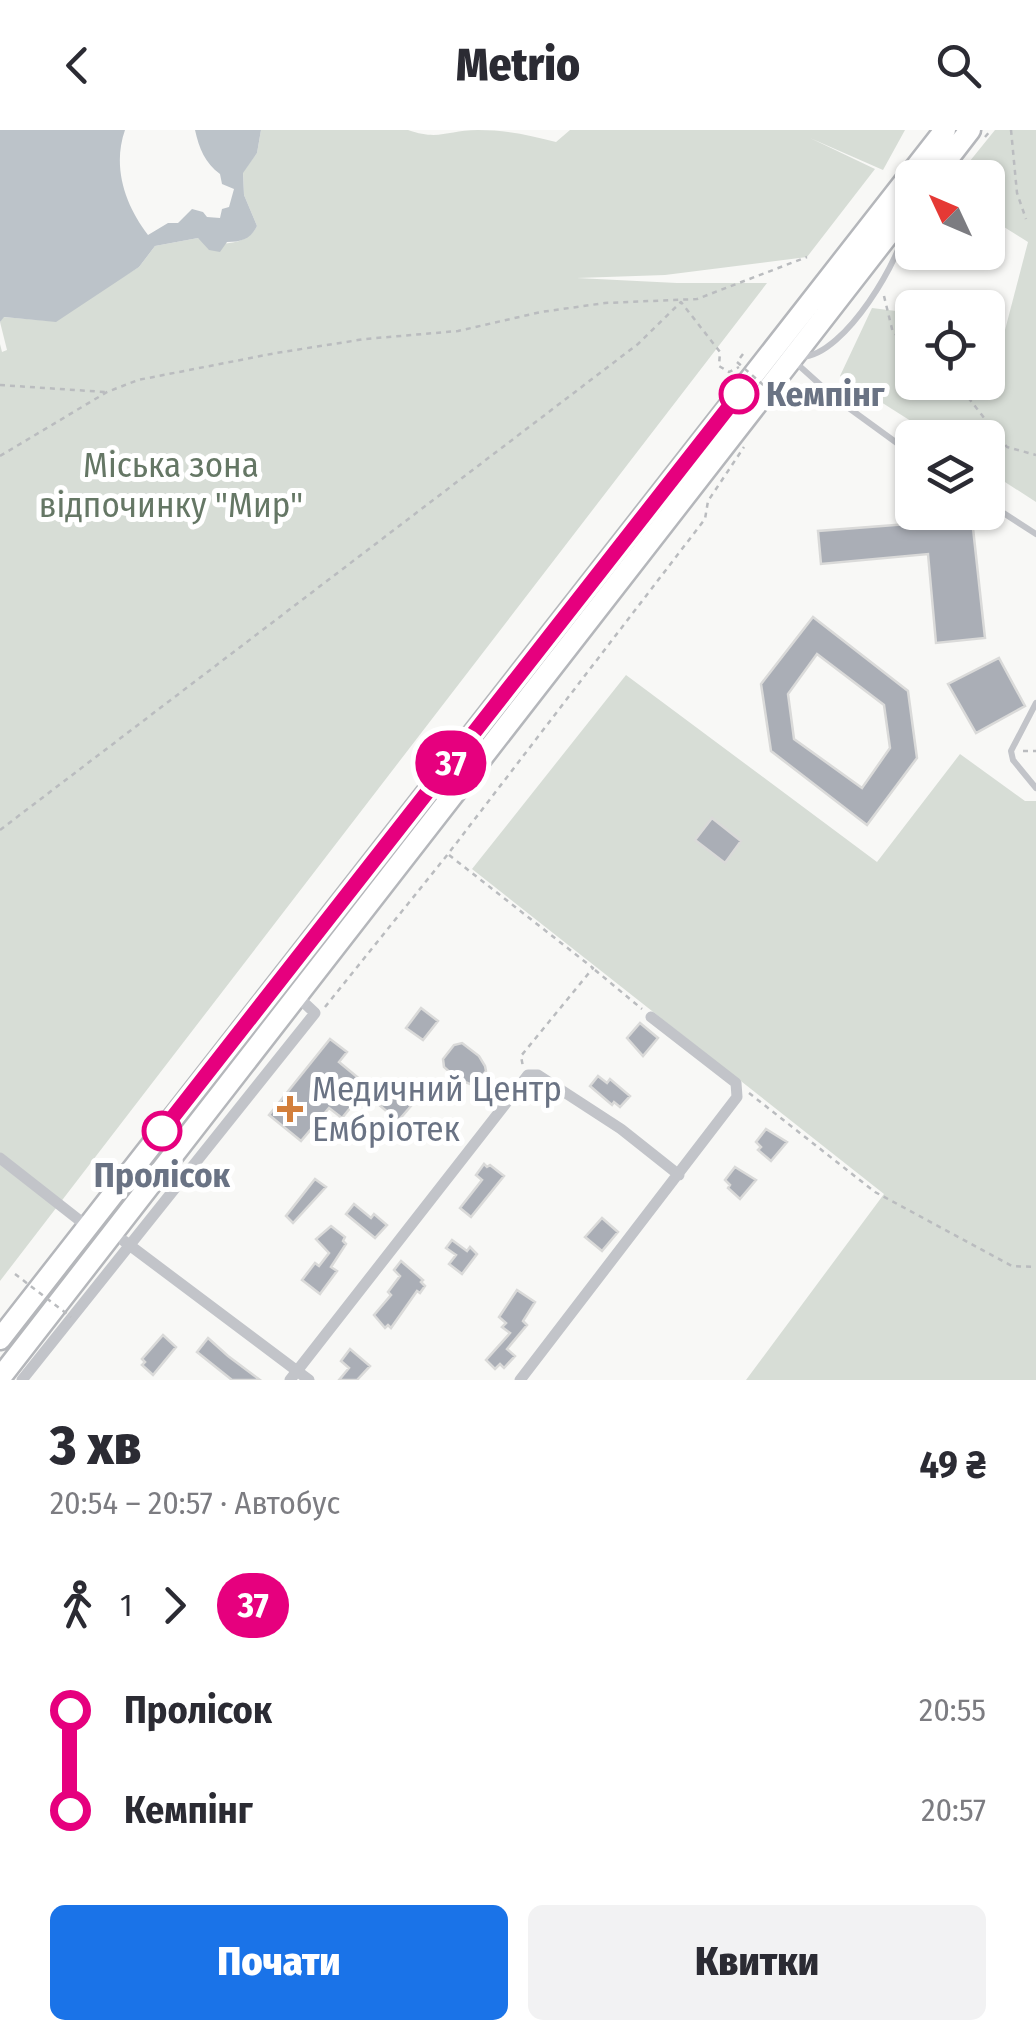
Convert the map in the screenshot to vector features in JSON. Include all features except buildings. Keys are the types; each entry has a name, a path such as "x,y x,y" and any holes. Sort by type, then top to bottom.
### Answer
{"highway":[{"path":"0,1339 945,130"},
{"path":"947,160 970,130"},
{"path":"0,1378 121,1239 298,998 895,226"}],"street":[{"path":"22,1380 71,1318 121,1239 315,1013 298,998"},
{"path":"520,1380 738,1098 736,1083 651,1017"},
{"path":"293,1376 530,1074 538,1075 621,1129 679,1175"},
{"path":"0,1158 88,1227"},
{"path":"121,1239 293,1376 308,1380"}],"lane":[{"path":"791,358 810,357 839,338 880,286 895,258"},
{"path":"791,358 835,398 895,442"},
{"path":"1005,514 1036,534"},
{"path":"1036,703 1011,751 1013,760 1036,788"}],"path":[{"path":"1011,130 1017,193 1026,219"},
{"path":"0,456 107,392 138,380 198,366 365,339 458,330 541,312 605,303 681,302 712,295 807,257"},
{"path":"880,286 895,334"},
{"path":"681,302 720,352 719,366 728,372 736,370"},
{"path":"0,830 638,344 681,302"},
{"path":"747,358 743,354 736,362 784,403 779,410 773,405"},
{"path":"0,385 107,392"},
{"path":"970,400 1007,447 1036,455"},
{"path":"315,1013 329,1004 448,854 705,519 708,501 751,437"},
{"path":"1011,751 1036,751"},
{"path":"448,854 651,1017"},
{"path":"524,1078 521,1056 593,968"},
{"path":"736,1083 875,1192 1012,1266 1036,1267"},
{"path":"14,1274 71,1318"}],"green space":[{"name":"Міська зона відпочинку \"Мир\"","path":"261,130 408,130 436,135 488,130 556,142 570,130 905,130 883,170 810,138 875,169 807,257 665,275 577,278 767,283 0,1281 0,344 2,352 7,350 0,322 3,317 51,321 139,267 155,246 198,238 222,243 247,238 257,226 244,195 243,172 257,153"},
{"path":"995,130 1036,130 1036,502 1005,482 1005,420 909,420 840,376 872,308 895,311 895,400 1005,400 1005,330 1028,242 1005,228 1005,160 971,160"},
{"path":"626,675 877,862 960,754 1025,801 1036,801 1036,1380 746,1380 884,1194 472,869"}],"shaded area":[{"path":"0,130 125,130 120,172 127,198 148,235 168,223 178,223 192,209 207,217 220,218 222,209 229,207 234,189 222,184 220,174 203,155 195,130 261,130 257,153 243,173 244,195 257,226 245,239 227,242 220,252 209,250 198,238 155,246 139,267 56,322 4,317 0,322"}],"bus line":[{"name":"37","path":"162,1131 739,394"}],"place":[{"name":"Кемпінг","path":"739,394"},
{"name":"Медичний Центр Ембріотек","path":"290,1109"},
{"name":"Пролісок","path":"162,1131"}]}
